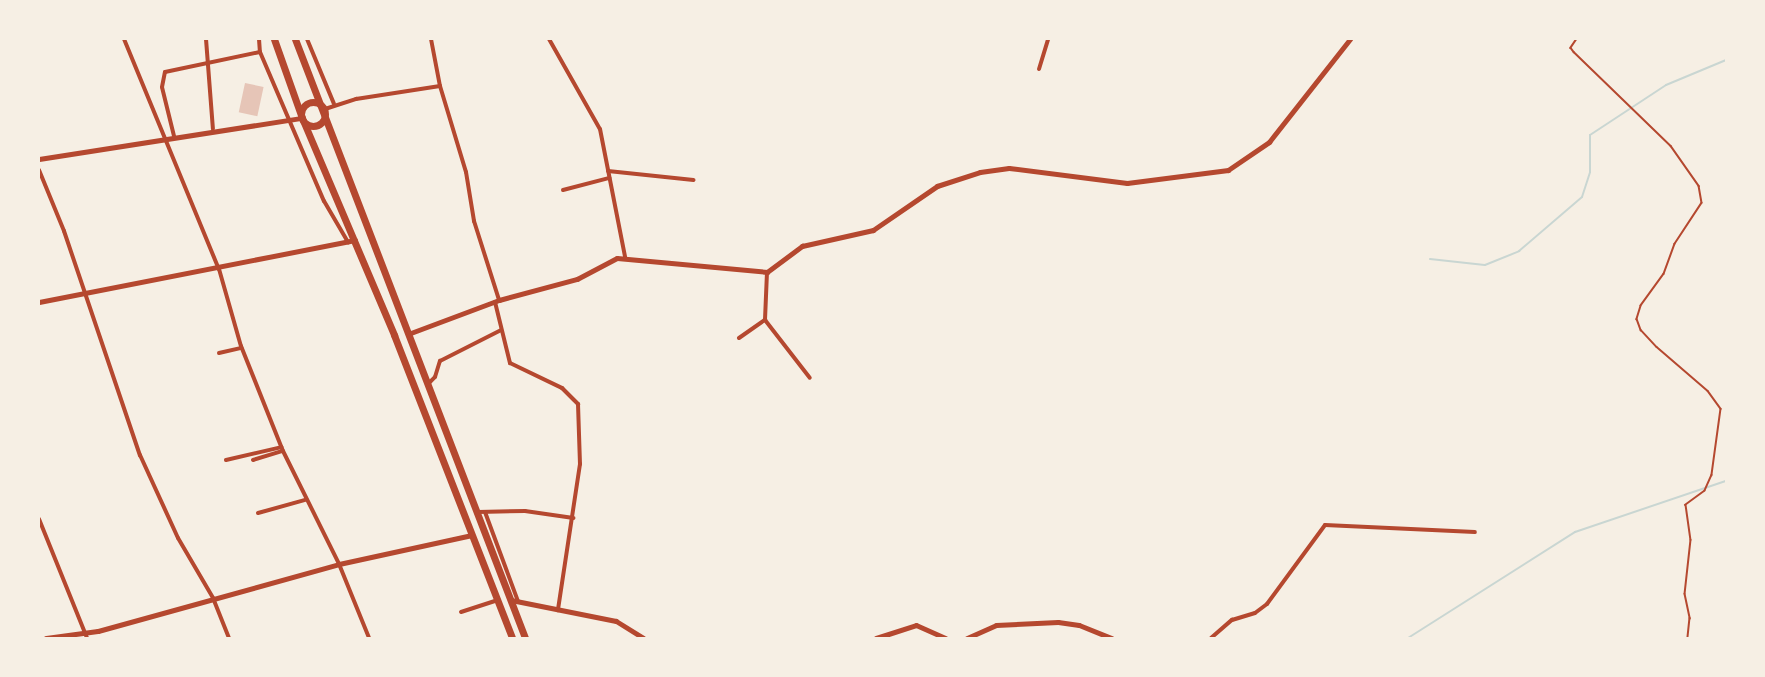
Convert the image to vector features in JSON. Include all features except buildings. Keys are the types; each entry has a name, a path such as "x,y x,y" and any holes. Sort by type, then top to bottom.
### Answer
{"highway":[{"path":"274,39 302,118 512,638"},
{"path":"295,39 325,109 427,384 481,512 514,601 525,638"},
{"path":"302,118 308,103 316,102 325,109"},
{"path":"302,118 309,125 317,126 323,121 325,109"}],"street":[{"path":"124,39 219,269 242,348 283,449 305,500 339,564 369,638"},
{"path":"206,39 213,129"},
{"path":"39,302 84,291 219,269 351,241 335,223 260,52 259,39"},
{"path":"307,39 334,105"},
{"path":"431,39 440,86 463,158 474,221 497,301 501,330 512,366 552,382 575,398 582,436 573,518 558,611"},
{"path":"549,39 600,129 625,256"},
{"path":"1039,69 1048,39"},
{"path":"408,334 497,301 571,281 606,262 625,256 767,272 802,246 873,230 937,186 980,172 1009,168 1126,183 1236,167 1269,142 1350,39"},
{"path":"174,136 162,76 169,69 260,52"},
{"path":"325,109 334,105 440,86"},
{"path":"39,159 213,129 302,118"},
{"path":"39,170 84,291 140,455 178,538 213,598 229,638"},
{"path":"608,171 694,180"},
{"path":"563,190 609,178"},
{"path":"767,272 765,320 810,378"},
{"path":"739,338 765,320"},
{"path":"427,384 435,377 440,361 501,330"},
{"path":"219,353 242,348"},
{"path":"253,460 283,449"},
{"path":"226,460 283,449"},
{"path":"258,513 305,500"},
{"path":"481,512 573,518"},
{"path":"39,519 86,636"},
{"path":"1211,638 1232,620 1255,613 1267,604 1325,525 1475,532"},
{"path":"46,638 86,636 339,564 472,535"},
{"path":"461,612 497,599"},
{"path":"514,601 616,621 643,638"},
{"path":"967,638 996,625 1046,622 1079,625 1111,638"},
{"path":"876,638 916,625 945,638"}],"path":[{"path":"1577,39 1571,48 1688,164 1699,186 1702,203 1675,244 1664,274 1641,306 1637,319 1641,330 1708,391 1720,409 1712,475 1705,491 1686,505 1691,540 1685,594 1690,618 1688,638"}],"waterway":[{"path":"1430,259 1485,265 1519,251 1582,197 1590,172 1590,135 1666,85 1726,60"},
{"path":"1408,638 1575,532 1726,481"}]}
